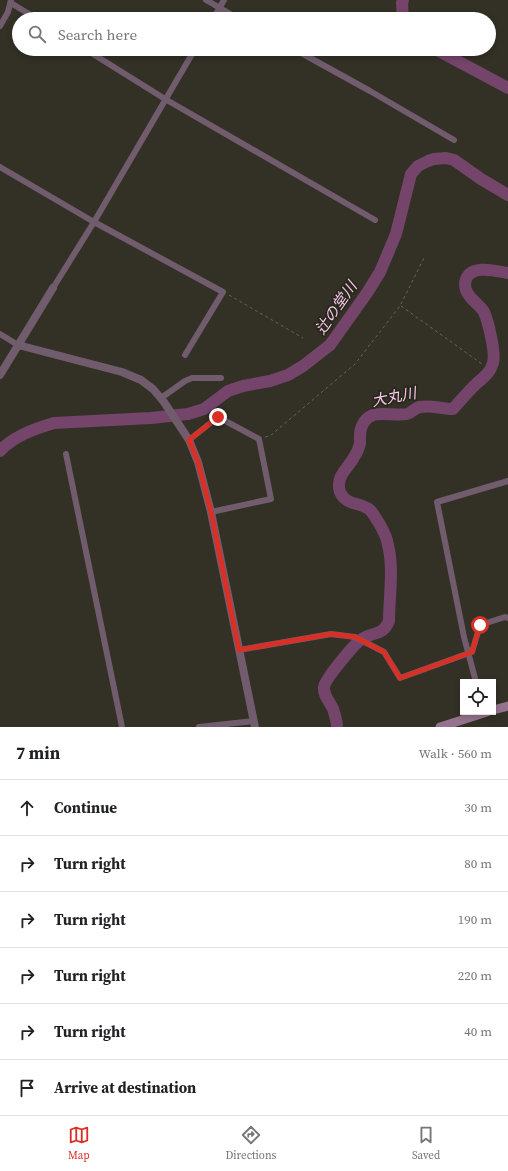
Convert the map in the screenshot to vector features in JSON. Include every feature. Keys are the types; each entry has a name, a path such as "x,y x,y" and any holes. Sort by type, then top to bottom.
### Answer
{"main road":[{"path":"496,710 508,706"},
{"path":"440,727 478,715"}],"street":[{"path":"206,0 226,12"},
{"path":"217,12 224,0"},
{"path":"0,26 8,12 11,1 27,12"},
{"path":"96,56 165,99 375,220"},
{"path":"0,375 94,222 191,56"},
{"path":"307,56 454,140"},
{"path":"0,167 94,222 223,292 185,355"},
{"path":"0,334 18,345 122,372 141,380 162,400 187,438 198,462 211,512 254,724 199,727"},
{"path":"162,400 185,381 192,378 222,378"},
{"path":"187,438 218,417 259,439 271,499 211,512"},
{"path":"66,454 122,727"},
{"path":"475,679 464,637 437,502 508,481"},
{"path":"239,650 331,634 355,637 384,652 400,678 472,652 480,625 504,617 508,618"}],"path":[{"path":"259,439 270,436 355,364 400,306 425,256"},
{"path":"223,292 303,338"},
{"path":"400,306 482,364"}],"waterway":[{"name":"辻の堂川","path":"403,0 403,12"},
{"name":"辻の堂川","path":"448,56 508,88"},
{"name":"辻の堂川","path":"0,451 18,437 54,423 151,418 188,414 204,409 228,391 243,386 270,381 288,375 303,366 330,345 380,272 396,234 411,174 418,166 434,159 446,158 454,160 481,179 508,195"},
{"name":"大丸川","path":"337,727 334,711 326,696 324,687 335,669 358,642 366,637 381,632 389,621 391,573 390,554 386,536 382,528 370,510 346,500 340,492 339,481 357,452 360,443 361,427 368,418 378,414 402,415 424,407 453,409 488,373 492,367 494,358 493,345 484,312 467,293 465,287 466,279 473,271 479,270 491,270 508,273"}],"route":[{"path":"218,417 189,440 204,481 239,650 331,634 355,637 384,652 400,678 472,652 480,625"}]}
